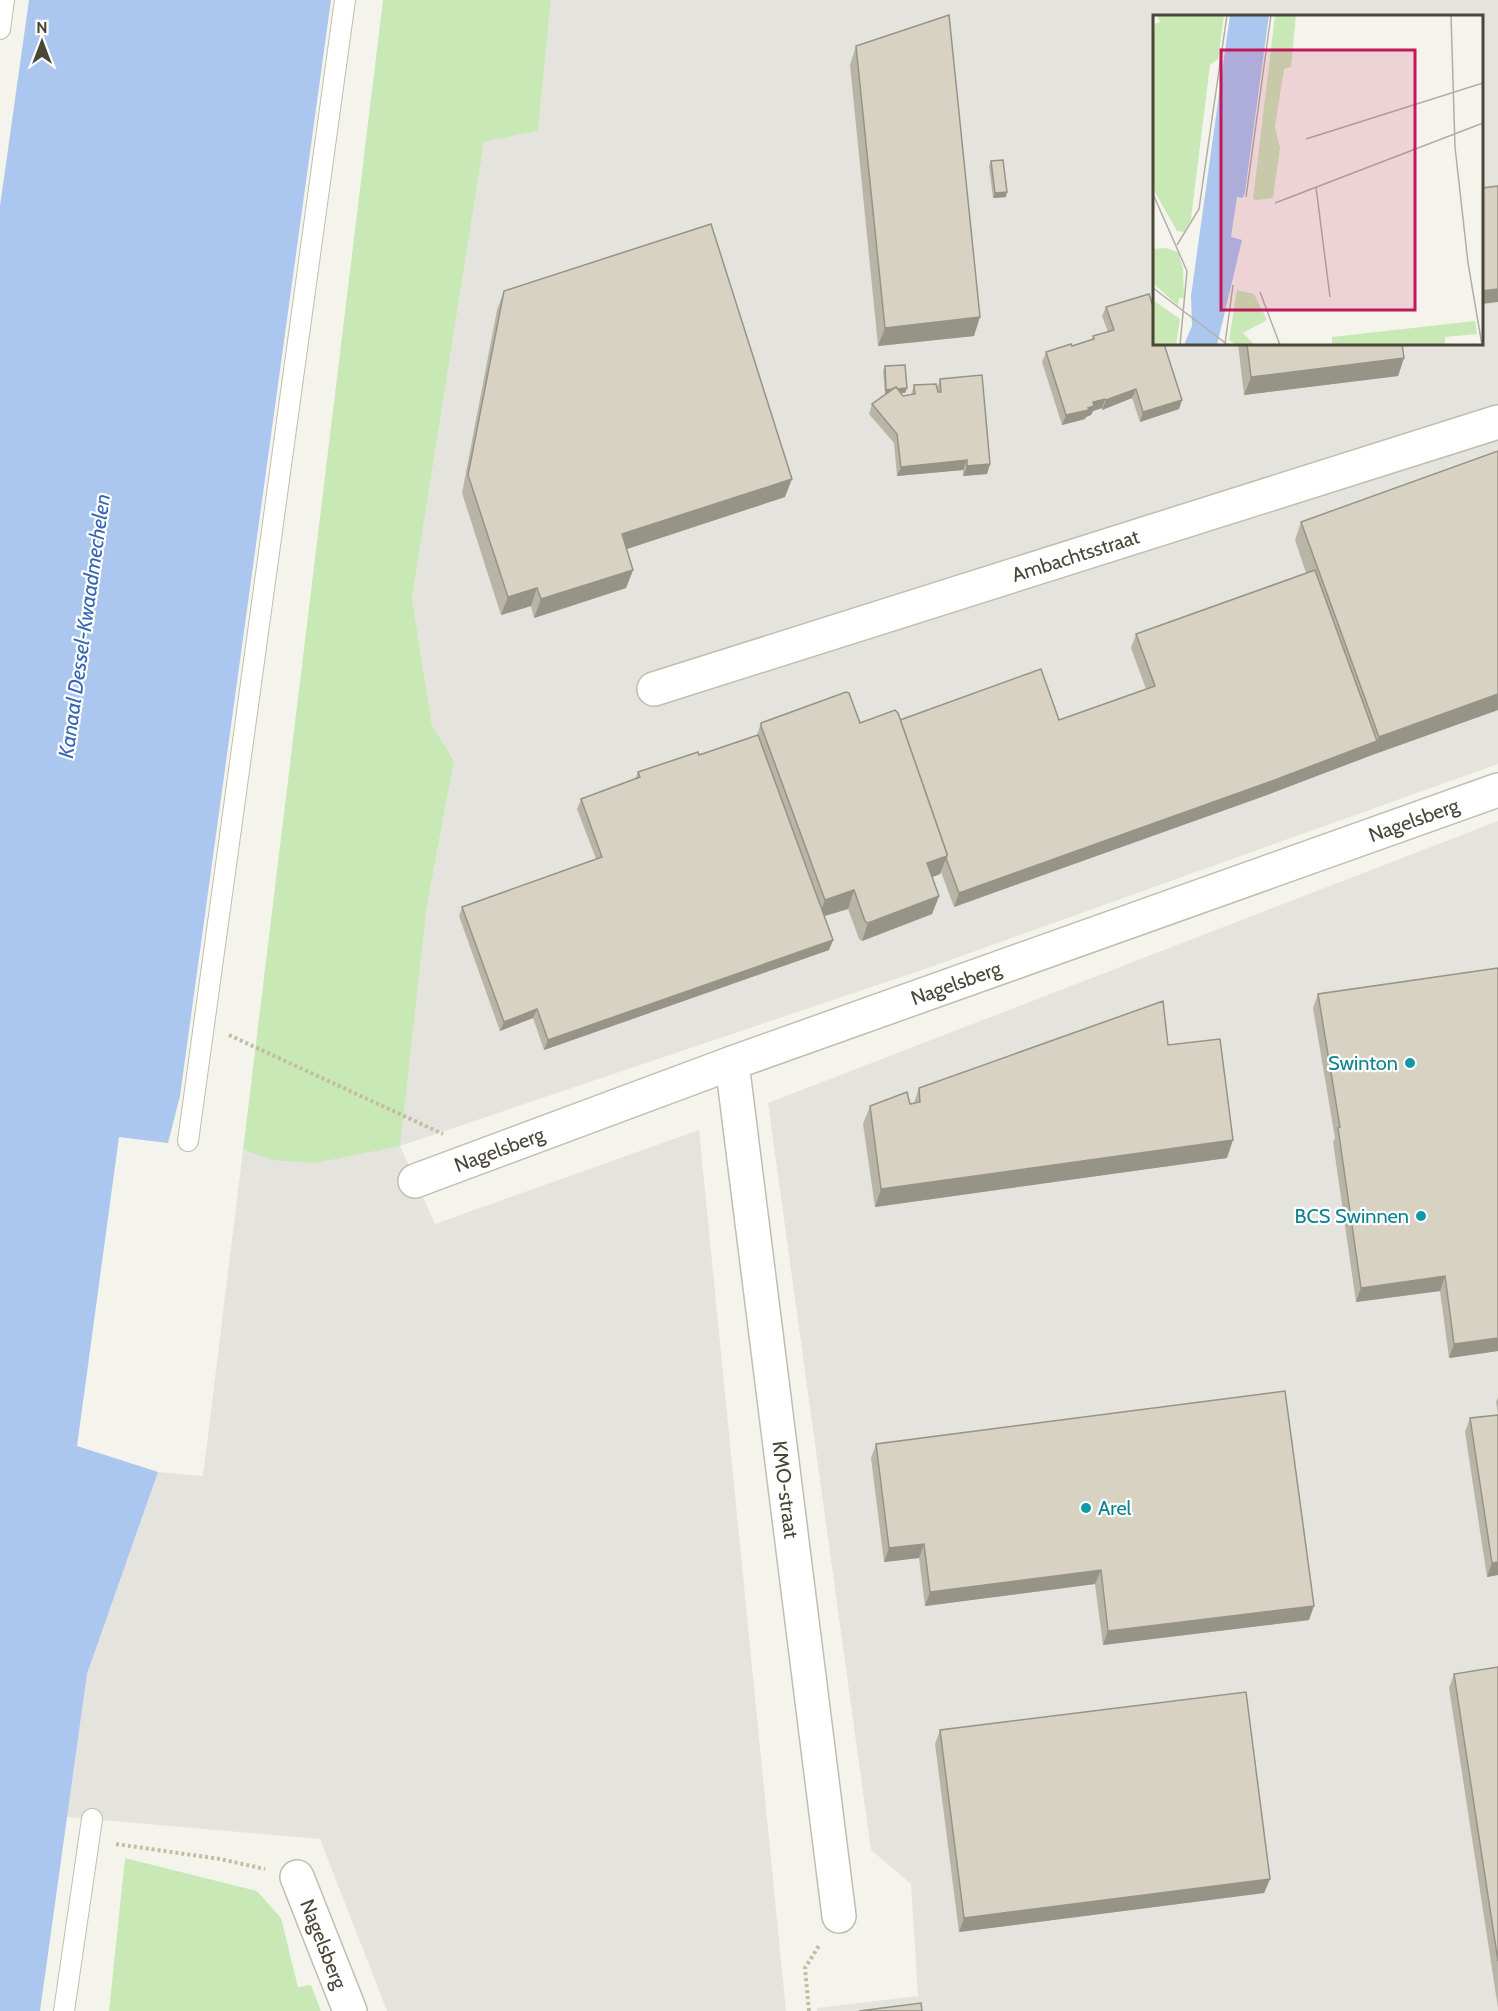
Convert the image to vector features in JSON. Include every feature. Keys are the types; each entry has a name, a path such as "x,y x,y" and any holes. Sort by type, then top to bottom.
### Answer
{"street":[{"name":"Ambachtsstraat","path":"654,689 1498,422"},
{"name":"Nagelsberg","path":"415,1181 732,1063 1498,790"},
{"name":"KMO-straat","path":"732,1063 839,1916"},
{"name":"Nagelsberg","path":"297,1877 350,2011"}],"lane":[{"path":"0,29 4,0"},
{"path":"188,1141 345,0"},
{"path":"64,2011 92,1820"}],"path":[{"path":"204,1023 486,1154"},
{"path":"89,1839 220,1859 297,1877"},
{"path":"809,2011 805,1968 839,1916"}],"shaded area":[{"path":"551,0 1498,0 1498,764 925,969 400,1146 435,1224 699,1130 786,2011 387,2011 320,1839 67,1817 87,1674 158,1472 203,1476 243,1150 273,1160 426,911 454,761 432,725 412,598 484,142 538,131"},
{"path":"1498,821 1498,2011 817,2011 817,2008 918,1996 911,1884 871,1850 768,1103"}],"green space":[{"path":"383,0 551,0 538,131 484,142 412,598 432,725 454,761 426,911 400,1146 315,1163 273,1160 243,1150"},
{"path":"125,1858 257,1891 281,1918 298,1987 311,1985 321,2011 109,2011"}],"water":[{"name":"Kanaal Dessel-Kwaadmechelen","path":"29,0 331,0 180,1096 168,1143 119,1137 77,1446 158,1472 87,1674 40,2011 0,2011 0,206"}],"building":[{"path":"949,15 980,317 885,328 856,46"},
{"path":"1003,160 1007,192 995,193 991,161"},
{"path":"1498,186 1498,289 1483,291 1483,188"},
{"path":"711,224 792,479 622,534 633,570 541,599 537,588 508,597 468,475 504,291"},
{"path":"1149,294 1153,307 1153,345 1164,345 1182,400 1143,412 1136,389 1106,400 1093,402 1094,406 1088,408 1089,410 1066,415 1046,352 1094,339 1093,336 1114,330 1106,307"},
{"path":"1247,345 1402,345 1404,358 1251,377"},
{"path":"905,365 907,388 897,389 896,387 886,390 885,366"},
{"path":"982,375 990,464 967,466 967,460 901,467 897,434 872,404 896,387 903,396 915,394 914,385 936,384 938,392 941,392 940,379"},
{"path":"1498,451 1498,694 1379,737 1301,522"},
{"path":"1315,570 1377,741 959,893 900,720 1041,669 1059,720 1155,686 1136,634"},
{"path":"846,692 849,693 860,723 895,710 898,713 947,854 947,856 927,863 939,896 868,923 865,921 854,890 825,900 761,726 761,723"},
{"path":"758,735 833,940 548,1040 537,1009 504,1022 462,907 602,857 581,799 640,777 638,772"},
{"path":"1498,968 1498,1338 1454,1344 1445,1276 1361,1288 1338,1128 1340,1127 1318,994"},
{"path":"1163,1001 1168,1045 1220,1039 1233,1140 881,1189 870,1106 907,1092 910,1104 920,1102 919,1088"},
{"name":"Arel","path":"1285,1391 1314,1606 1108,1631 1101,1570 930,1592 924,1544 889,1548 876,1444"},
{"path":"1498,1415 1498,1562 1492,1563 1470,1418"},
{"path":"1498,1667 1498,1961 1454,1674"},
{"path":"1246,1692 1270,1879 964,1918 940,1730"},
{"path":"921,2003 922,2011 859,2011"}],"place":[{"name":"Swinton","path":"1410,1063"},
{"name":"BCS Swinnen","path":"1421,1216"},
{"name":"Arel","path":"1086,1508"}]}
